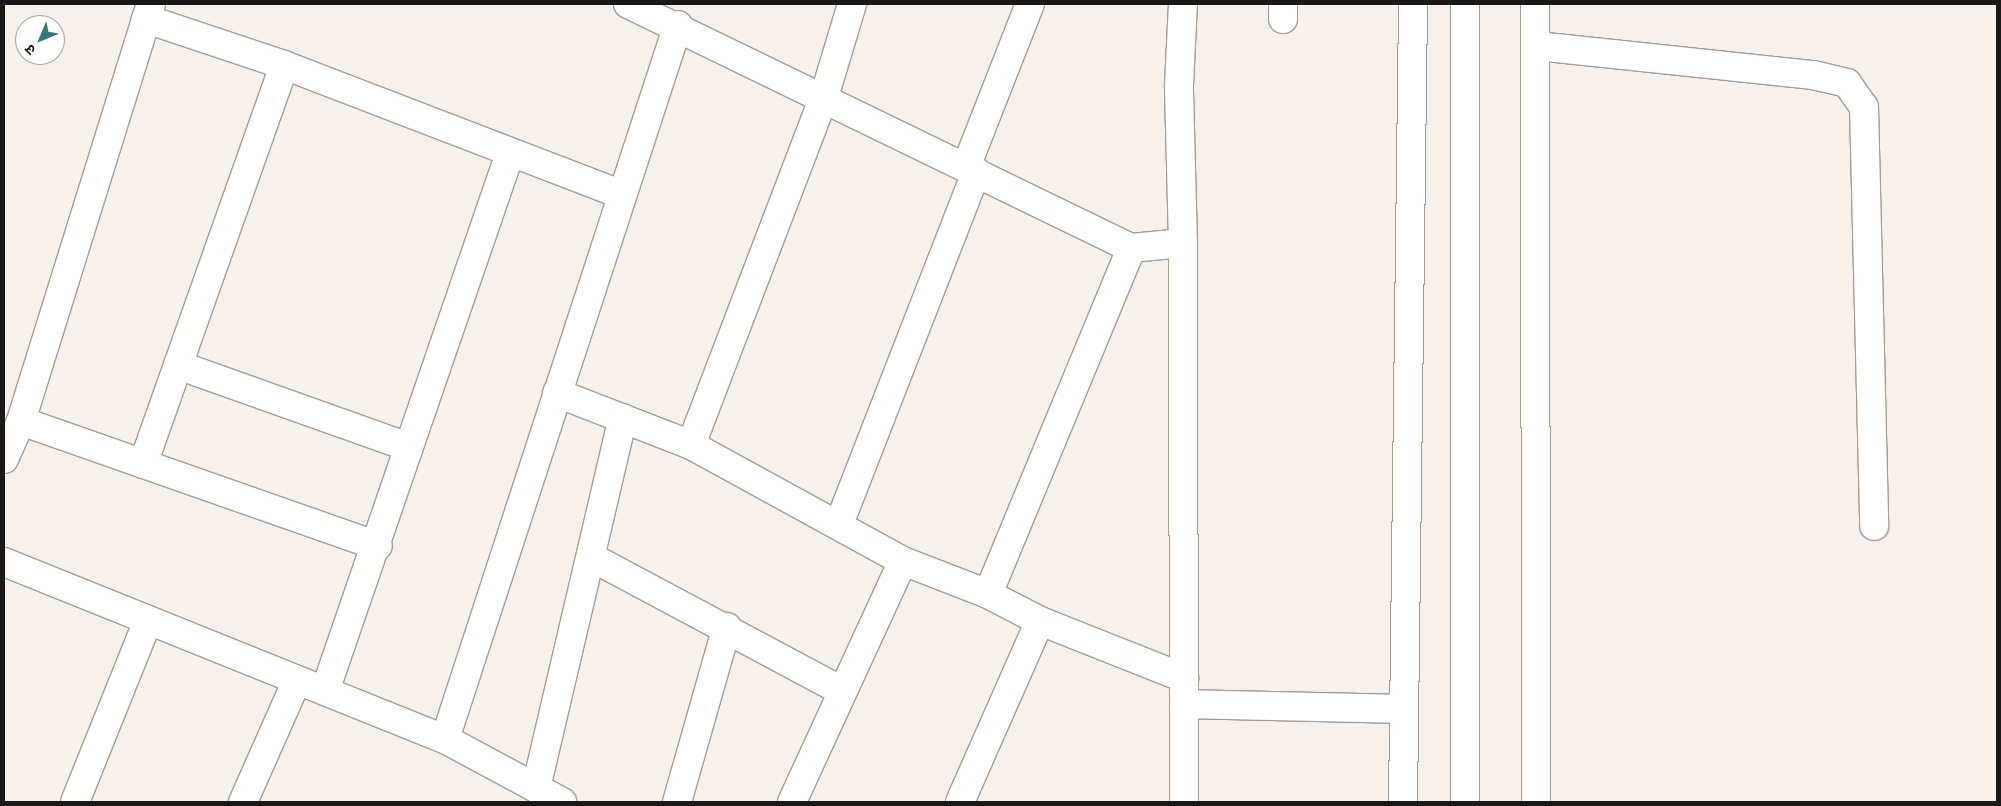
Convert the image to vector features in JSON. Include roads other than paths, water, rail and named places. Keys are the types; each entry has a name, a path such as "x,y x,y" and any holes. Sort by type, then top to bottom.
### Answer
{"street":[{"path":"628,4 664,14 824,96 1131,248 1183,243"},
{"path":"691,445 824,96 852,4"},
{"path":"839,524 971,169 1030,4"},
{"path":"1183,4 1179,84 1183,243 1184,802"},
{"path":"1403,802 1413,4"},
{"path":"1464,4 1465,802"},
{"path":"1535,4 1537,46 1536,802"},
{"path":"4,459 21,421 149,8 284,65 622,195"},
{"path":"445,739 622,195 664,14"},
{"path":"1537,46 1813,75 1847,83 1864,107 1874,526"},
{"path":"143,464 284,65"},
{"path":"325,691 378,546 406,446 510,153"},
{"path":"988,594 1131,248"},
{"path":"178,365 406,446"},
{"path":"557,392 691,445 839,524 903,561 988,594 1040,622 1184,691 1404,709"},
{"path":"536,788 623,418"},
{"path":"21,421 378,546"},
{"path":"590,556 727,627 840,690"},
{"path":"792,802 840,690 903,561"},
{"path":"4,562 445,739 562,802"},
{"path":"75,802 148,620"},
{"path":"960,802 1040,622"},
{"path":"677,802 727,627"},
{"path":"242,802 297,680"}]}
